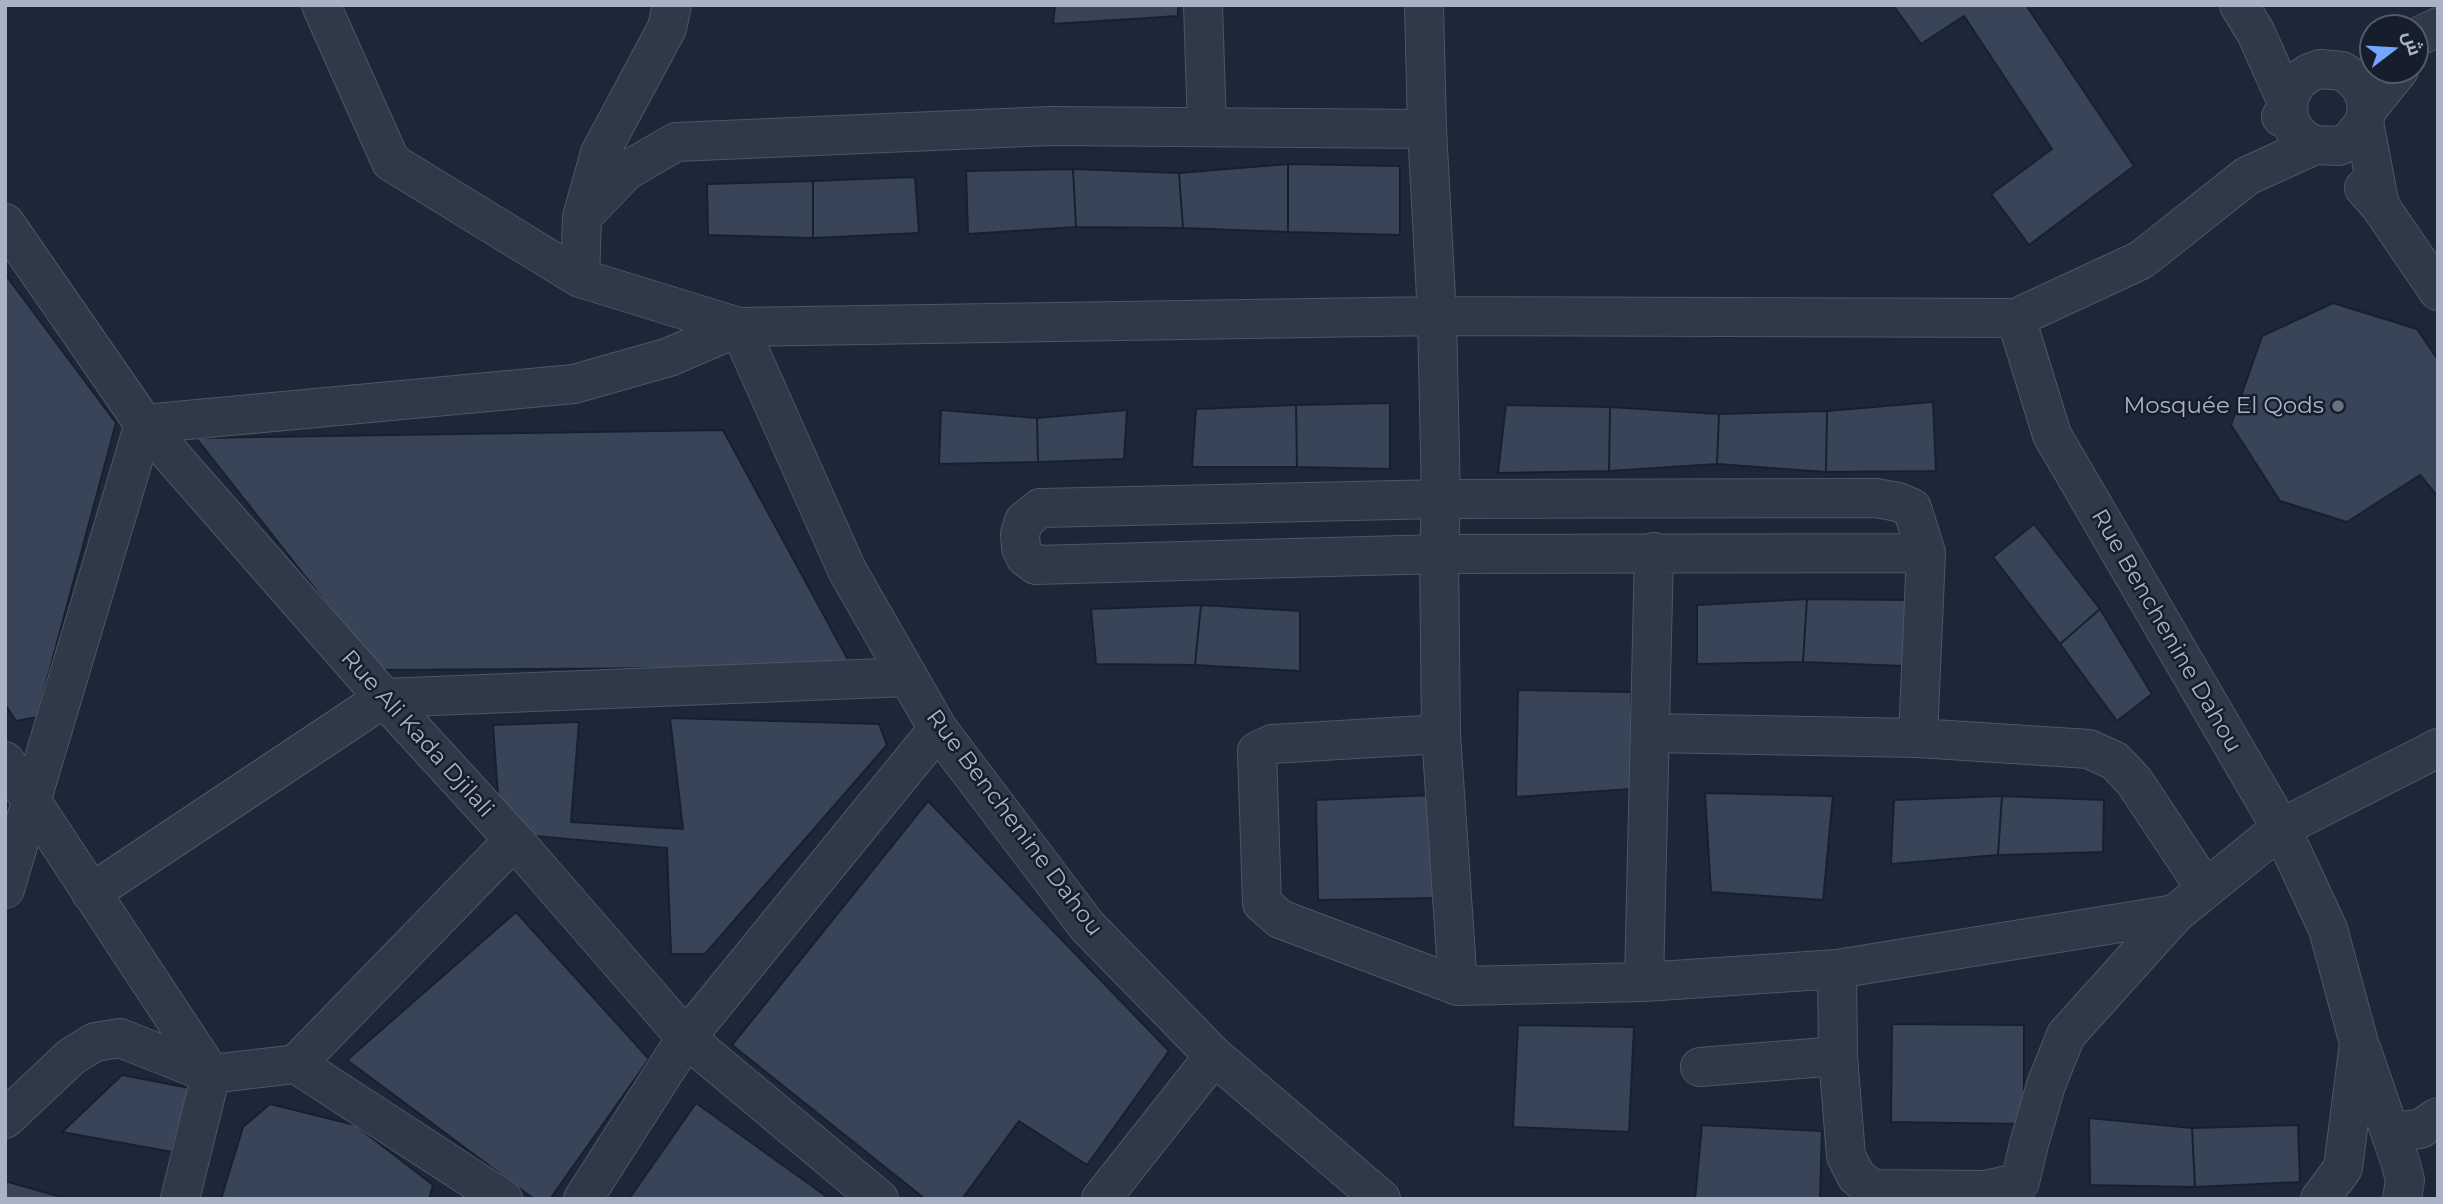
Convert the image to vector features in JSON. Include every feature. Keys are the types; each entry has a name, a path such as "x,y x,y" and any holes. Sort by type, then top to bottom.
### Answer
{"street":[{"path":"321,5 391,162 580,278 739,327 1437,316 2016,318 2141,260 2247,176 2321,146"},
{"path":"580,278 582,217 600,153 667,28 672,5"},
{"path":"1203,5 1207,127"},
{"path":"1424,5 1427,129 1437,316 1441,499 1441,734 1458,986"},
{"path":"2247,19 2325,69 2351,77 2360,86 2380,206"},
{"path":"2247,19 2288,106 2289,119 2295,131 2305,140 2321,146 2339,146 2350,141 2389,84"},
{"path":"2247,176 2288,106 2298,81 2309,73 2359,58"},
{"path":"582,217 626,171 676,142 1050,126 1427,129"},
{"path":"2321,146 2380,206 2438,291"},
{"name":"Rue Ali Kada Djilali","path":"5,223 144,425 687,1038 879,1199"},
{"name":"Rue Benchenine Dahou","path":"2016,318 2052,435 2281,828 2328,929 2359,1043 2343,1168 2320,1199"},
{"path":"5,889 144,425 574,384 669,357 739,327"},
{"name":"Rue Benchenine Dahou","path":"739,327 848,570 938,729 1087,926 1214,1056 1381,1199"},
{"path":"1918,738 1926,553 1912,508 1898,502 1876,498 1441,499 1040,508 1024,521 1020,534 1025,557 1036,565 1439,554 1926,553"},
{"path":"1644,982 1654,552"},
{"path":"91,893 384,698 908,677"},
{"path":"583,1199 687,1038 938,729"},
{"path":"1651,733 1918,738 2089,749 2115,761 2134,781 2205,888"},
{"path":"1441,734 1272,744 1258,751 1262,903 1280,919 1458,986 1644,982 1836,970 2175,914"},
{"path":"1836,970 1838,1056 1846,1156 1856,1176 1872,1189 1986,1190 2020,1182 2028,1144 2046,1085 2066,1035 2175,914 2281,828 2438,748"},
{"path":"5,761 211,1074 180,1199"},
{"path":"5,1119 72,1056 95,1042 120,1038 211,1074 296,1064 514,840"},
{"path":"2359,1043 2405,1180 2402,1199"},
{"path":"1101,1199 1214,1056"},
{"path":"1700,1067 1838,1056"},
{"path":"296,1064 449,1183 503,1199"},
{"path":"2390,1132 2420,1129 2438,1117"}],"building":[{"path":"1055,5 1178,5 1178,16 1053,24"},
{"path":"1893,5 2026,5 2134,166 2029,245 1991,194 2052,149 1964,16 1921,44"},
{"path":"1288,164 1400,166 1400,235 1288,232"},
{"path":"1288,164 1288,232 1183,228 1179,173"},
{"path":"1073,169 1179,173 1183,228 1076,227"},
{"path":"1073,169 1076,227 968,234 966,171"},
{"path":"915,177 919,233 813,238 813,181"},
{"path":"813,181 813,238 708,235 707,184"},
{"path":"5,274 116,423 37,717 16,721 5,704"},
{"name":"Mosquée El Qods","path":"2333,303 2417,329 2438,360 2438,497 2420,475 2347,522 2280,501 2231,425 2262,336"},
{"path":"1933,402 1936,471 1826,472 1827,411"},
{"path":"1390,403 1390,469 1297,467 1296,405"},
{"path":"1296,405 1297,467 1192,467 1196,409"},
{"path":"1506,405 1610,407 1609,471 1498,473"},
{"path":"1610,407 1719,414 1717,464 1609,471"},
{"path":"941,410 1037,418 1038,462 939,464"},
{"path":"1127,410 1124,459 1038,462 1037,418"},
{"path":"1827,411 1826,472 1717,464 1719,414"},
{"path":"723,430 852,667 379,670 196,438"},
{"path":"2034,524 2100,609 2060,644 1993,557"},
{"path":"1807,599 1907,600 1903,666 1803,662"},
{"path":"1807,599 1803,662 1697,664 1697,605"},
{"path":"1201,605 1300,611 1300,671 1195,665"},
{"path":"1201,605 1195,665 1096,664 1091,609"},
{"path":"2100,609 2152,694 2117,721 2060,644"},
{"path":"1518,690 1631,692 1631,789 1516,797"},
{"path":"670,718 879,724 887,745 705,954 671,954 667,848 524,835 498,796 493,725 579,722 571,822 683,829"},
{"path":"1705,793 1833,796 1823,900 1711,892"},
{"path":"1434,795 1441,898 1318,900 1316,800"},
{"path":"2002,796 2104,800 2103,852 1998,855"},
{"path":"2002,796 1998,855 1891,864 1894,800"},
{"path":"928,801 1169,1051 1087,1165 1019,1121 962,1199 925,1199 732,1045"},
{"path":"516,912 649,1059 550,1199 534,1199 347,1060"},
{"path":"1892,1024 2024,1025 2024,1124 1891,1122"},
{"path":"1518,1025 1634,1027 1629,1132 1513,1127"},
{"path":"122,1075 189,1088 172,1152 62,1132"},
{"path":"696,1103 830,1199 629,1199"},
{"path":"270,1104 355,1125 433,1185 429,1199 221,1199 243,1127"},
{"path":"2089,1118 2192,1128 2195,1187 2090,1185"},
{"path":"1702,1125 1822,1131 1820,1199 1695,1199"},
{"path":"2298,1125 2300,1182 2195,1187 2192,1128"},
{"path":"5,1181 68,1199 5,1199"}],"place":[{"name":"Mosquée El Qods","path":"2338,406"}]}
